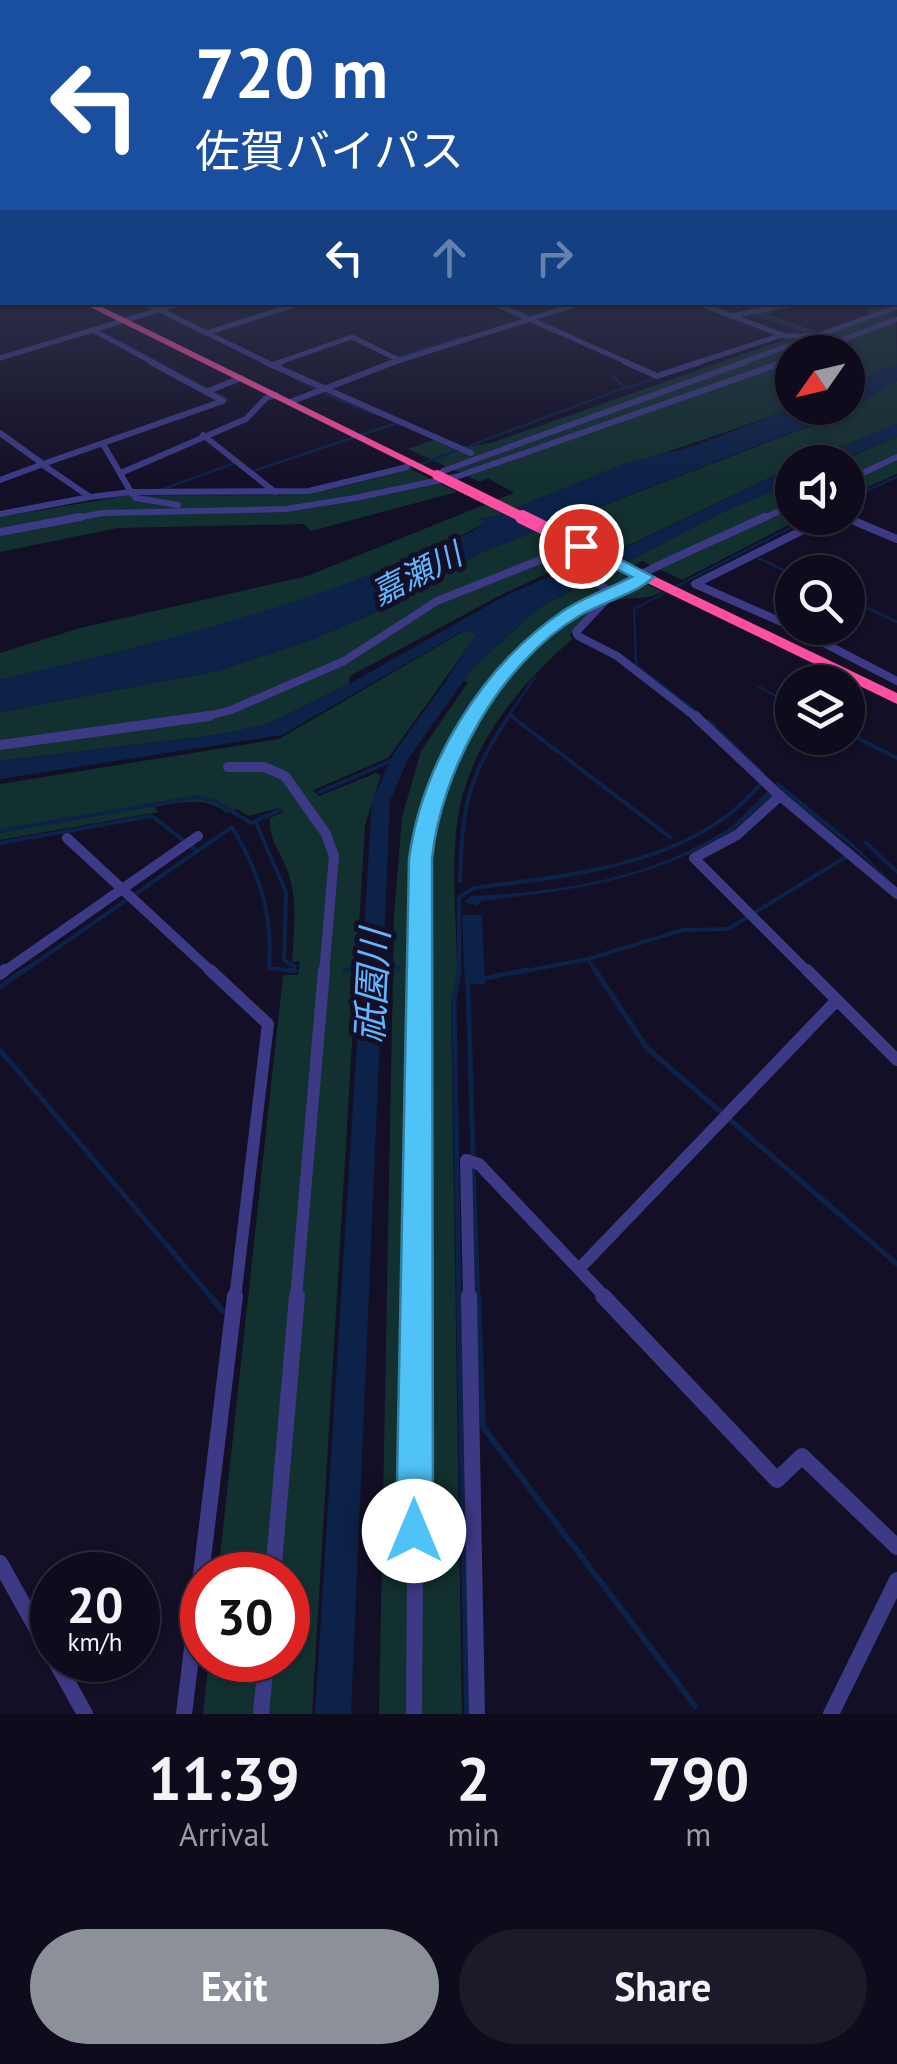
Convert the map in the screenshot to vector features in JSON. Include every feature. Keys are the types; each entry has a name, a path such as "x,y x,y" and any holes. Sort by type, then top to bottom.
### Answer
{"highway":[{"path":"130,322 294,401"},
{"path":"130,322 897,691"},
{"path":"807,651 897,699"}],"street":[{"path":"0,358 115,322"},
{"path":"78,334 117,322"},
{"path":"178,322 322,390 466,449"},
{"path":"206,333 242,322"},
{"path":"294,401 400,360 521,322"},
{"path":"537,322 658,376 775,337"},
{"path":"746,322 782,335 827,334"},
{"path":"0,532 102,513 286,510 355,498 514,448 858,322"},
{"path":"853,324 861,322"},
{"path":"848,335 877,322"},
{"path":"0,480 223,400 95,331"},
{"path":"274,366 348,339 400,360"},
{"path":"355,498 573,442 670,400 775,365"},
{"path":"210,390 241,378"},
{"path":"123,472 246,418 266,398 276,395"},
{"path":"0,433 90,497"},
{"path":"203,435 276,492"},
{"path":"104,445 123,472 132,494"},
{"path":"865,472 897,457"},
{"path":"0,514 90,497 276,492 352,484 407,468"},
{"path":"132,494 208,510"},
{"path":"414,1714 420,859 425,819 444,767 501,674 570,614 775,513"},
{"path":"865,526 897,539"},
{"path":"793,535 695,584 795,628 897,681"},
{"path":"0,744 198,719 231,710 344,661 437,601 583,543"},
{"path":"556,555 612,592"},
{"path":"612,592 576,632 578,636 617,656 685,707 780,796 897,894"},
{"path":"228,767 256,766 287,777 324,828 334,856 275,1552"},
{"path":"780,796 736,835 694,858 755,923 897,1060"},
{"path":"0,974 198,836"},
{"path":"68,838 268,1024 184,1714"},
{"path":"580,1269 837,1000"},
{"path":"477,1714 472,1162 580,1269 777,1480 802,1456 897,1547"},
{"path":"0,1563 30,1616"},
{"path":"831,1714 897,1580"},
{"path":"67,1682 85,1714"},
{"path":"261,1714 264,1682"}],"green space":[{"path":"778,322 790,322 823,334 853,322 896,322 897,364 865,377 865,335 798,335 804,333"},
{"path":"775,343 775,414 494,517 482,518 485,522 460,536 316,596 212,629 0,680 0,653 80,628 307,576 514,493 488,478 480,482 408,449 436,439 466,447 491,443"},
{"path":"897,381 897,424 846,445 775,445 775,475 621,549 610,549 621,543 616,541 499,596 350,676 349,684 267,724 224,734 0,761 0,712 217,671 308,641 384,609 482,552 813,425 865,425 865,399"},
{"path":"897,437 897,474 865,488 865,451"},
{"path":"411,469 457,492 311,531 304,524 118,528 0,552 0,517 130,495 311,493"},
{"path":"775,489 775,532 682,580 642,561 623,571 662,592 607,603 581,622 570,634 572,639 534,675 501,716 466,785 455,849 457,975 451,1001 462,1714 379,1714 394,916 402,817 421,751 468,682 459,680 540,607 723,512"},
{"path":"464,631 478,633 388,758 313,790 319,796 376,773 381,775 365,825 312,1714 203,1714 207,1682 310,1682 310,1552 220,1552 283,975 298,975 300,961 292,962 291,883 270,826 270,818 283,812 279,808 248,816 237,809 227,813 210,804 183,802 154,807 159,812 0,840 0,784 279,739"}],"water":[{"path":"897,364 897,381 865,401 865,377"},
{"name":"嘉瀬川","path":"775,415 775,425 811,425 482,552 384,609 308,641 217,671 0,712 0,680 181,635 300,600 416,557 473,531 485,522 480,518 494,517 623,464 694,446"},
{"path":"897,424 897,437 874,447 865,450 865,445 846,445"},
{"path":"775,475 775,489 723,512 540,607 459,680 447,679 477,633 463,631 282,735 0,779 0,761 224,734 267,724 349,684 503,597 610,549 622,549"},
{"path":"778,782 855,845 897,888 781,792 720,839 659,866 576,888 482,901 477,906 464,902 471,896 537,891 602,880 664,861 723,832"},
{"path":"462,915 482,915 485,984 465,984"}],"waterway":[{"path":"179,322 206,335"},
{"path":"777,322 799,330 790,334"},
{"path":"397,357 460,338"},
{"path":"119,341 229,400 223,402"},
{"path":"405,470 624,388 613,376"},
{"path":"627,388 655,378"},
{"path":"295,379 315,389"},
{"path":"322,393 378,415"},
{"path":"253,471 400,422"},
{"path":"163,489 235,463"},
{"path":"327,489 386,475"},
{"path":"865,491 897,477"},
{"path":"143,495 283,494"},
{"path":"675,587 776,535"},
{"path":"758,558 775,566"},
{"path":"667,592 634,609 636,665 701,715"},
{"path":"865,607 897,622"},
{"name":"祇園川","path":"333,1714 381,801 400,757 471,659"},
{"path":"510,714 535,677"},
{"path":"757,686 775,695"},
{"path":"507,718 510,714"},
{"path":"510,714 515,718"},
{"path":"460,881 470,794 484,758 509,716"},
{"path":"511,716 670,837"},
{"path":"708,721 762,773"},
{"path":"865,742 897,758"},
{"path":"320,792 400,757"},
{"path":"459,970 459,897 474,888 590,871 667,849 703,832 735,810 762,782"},
{"path":"0,831 197,797 215,801 251,823 280,810"},
{"path":"0,843 152,816 197,851"},
{"path":"256,823 286,892 284,960 295,967"},
{"path":"21,973 232,827 263,894 269,929 269,968 295,971 289,970"},
{"path":"866,843 897,872"},
{"path":"514,973 588,959 683,930 728,929 849,855"},
{"path":"589,961 647,1048 897,1264"},
{"name":"祇園川","path":"344,971 370,964 399,969"},
{"path":"0,987 24,970"},
{"path":"459,970 454,999 459,1298"},
{"path":"481,979 527,970"},
{"path":"468,983 473,1157"},
{"path":"0,1050 212,1298"},
{"path":"473,1167 478,1298"},
{"path":"210,1296 223,1311"},
{"path":"459,1296 467,1714"},
{"path":"478,1296 483,1427 695,1706"}],"route":[{"path":"414,1531 420,859 425,819 444,767 501,674 570,614 646,577 581,546"}]}
